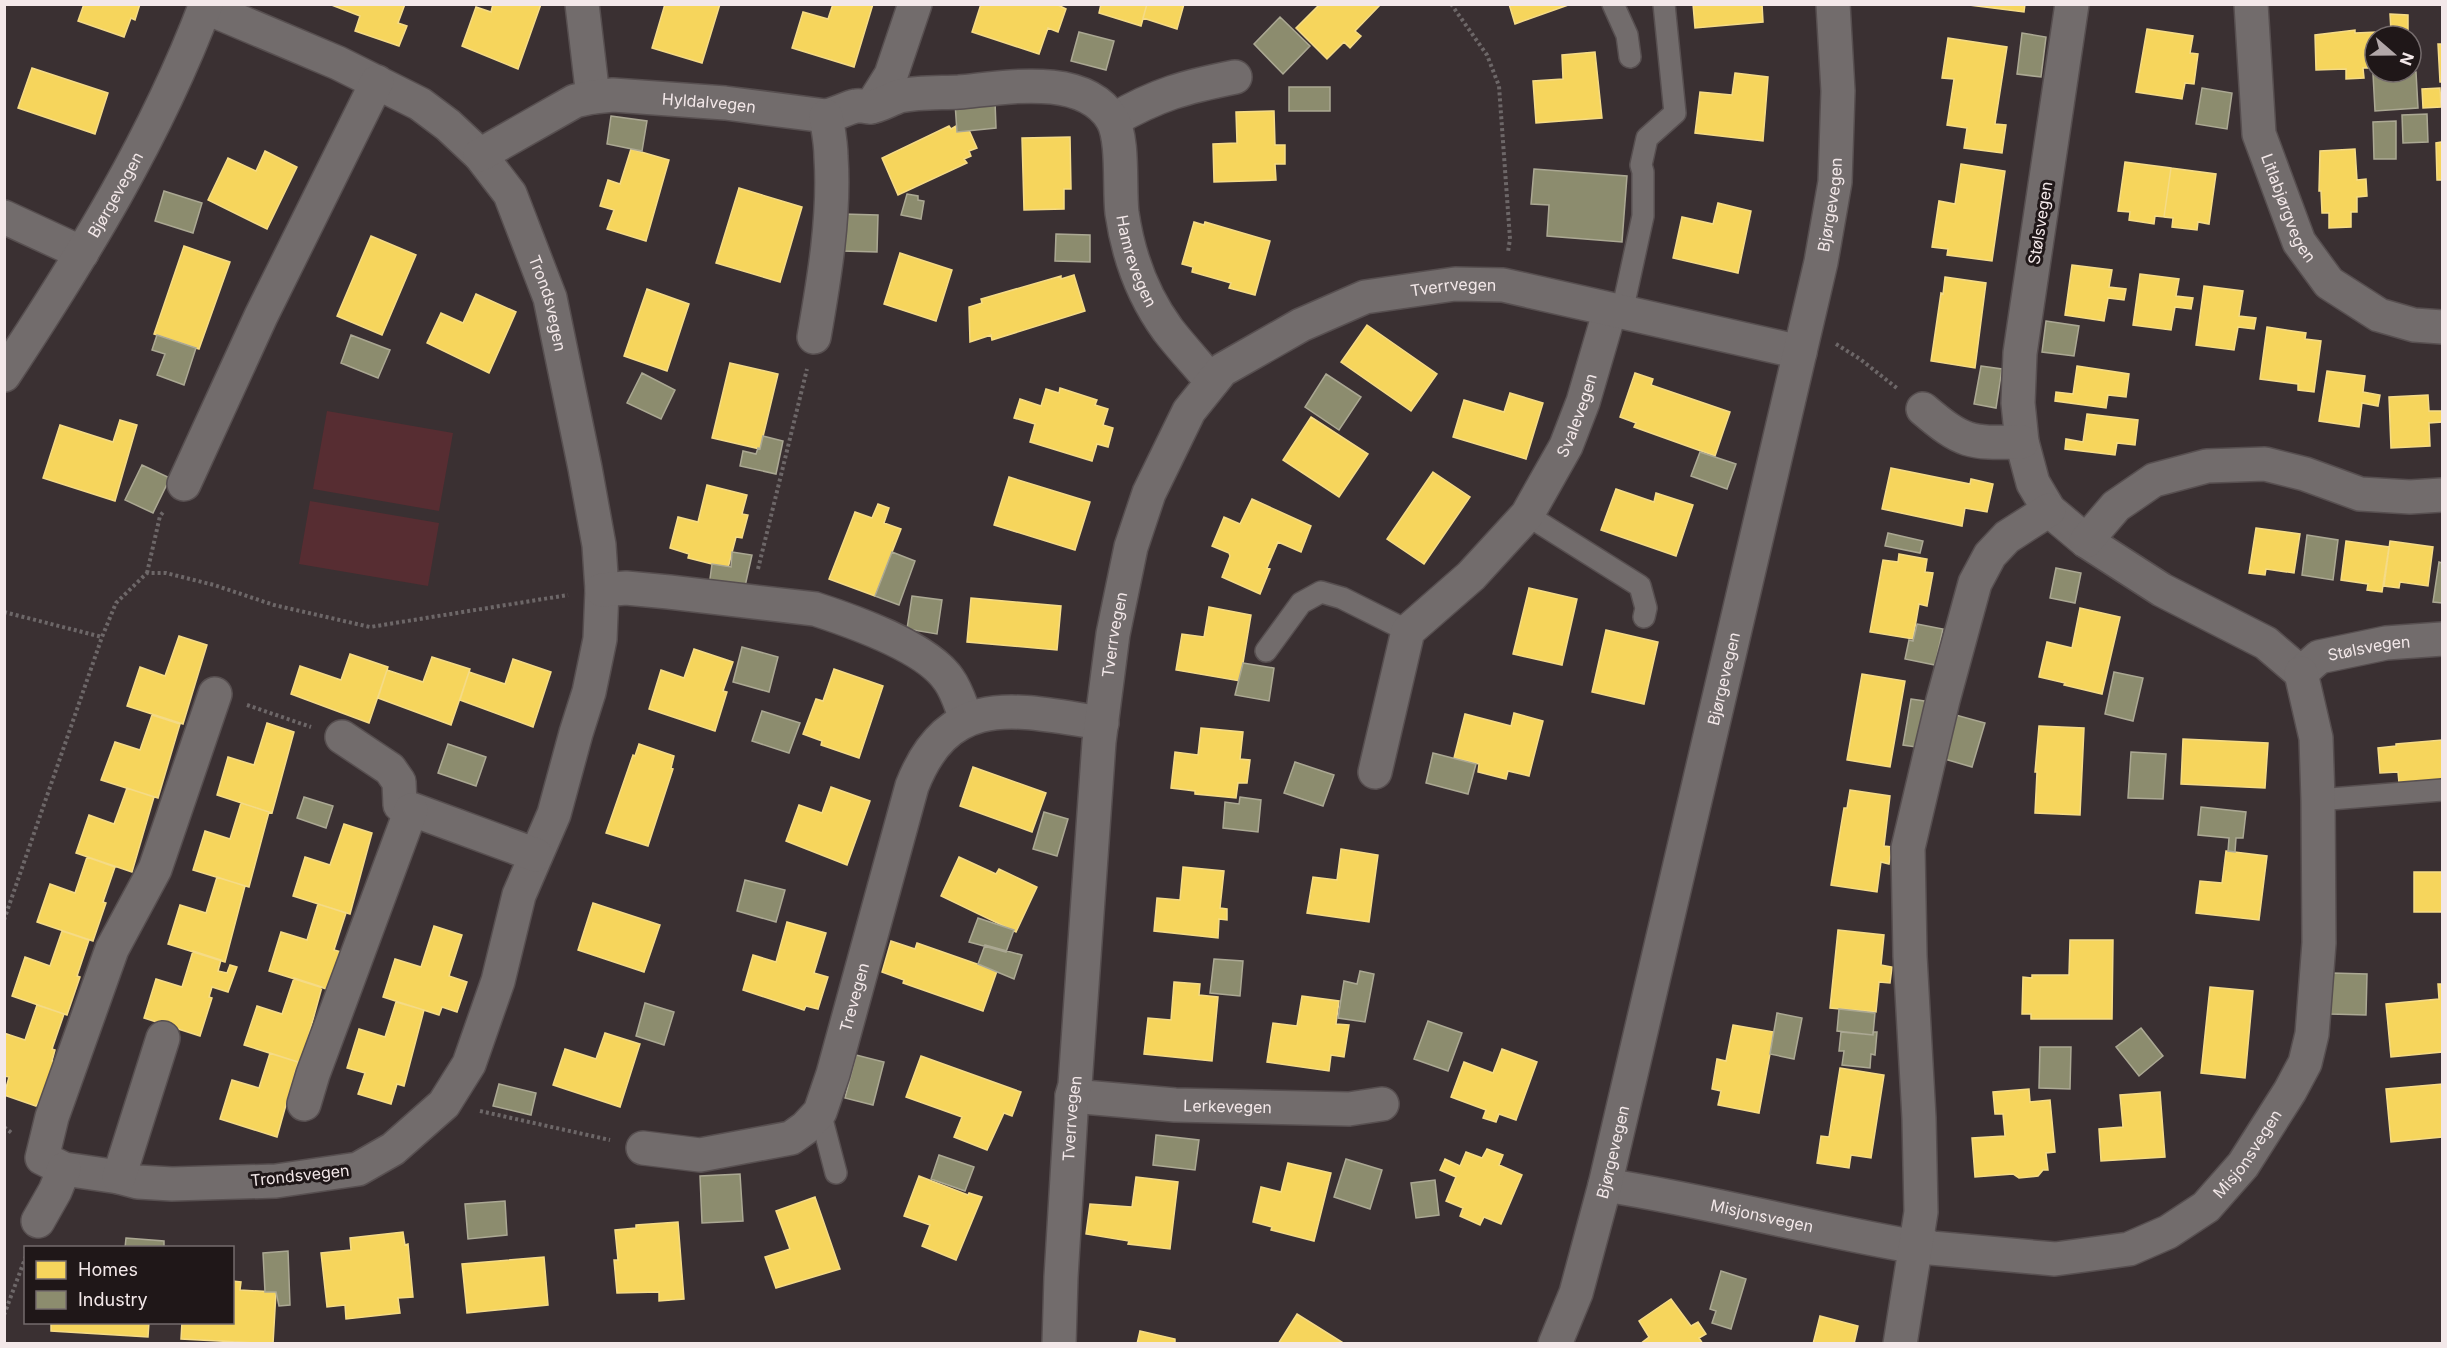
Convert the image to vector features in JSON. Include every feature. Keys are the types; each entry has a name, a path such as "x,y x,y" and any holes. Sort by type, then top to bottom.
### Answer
{"street":[{"path":"582,4 593,97"},
{"path":"871,107 891,75 915,4"},
{"name":"Bjørgevegen","path":"1555,1344 1576,1293 1605,1185 1821,262 1835,182 1838,91 1833,4"},
{"name":"Stølsvegen","path":"2072,4 2020,353 2019,402 2022,442 2033,483 2049,510 2086,541 2162,591 2266,644 2301,673 2319,657 2386,643 2442,639"},
{"name":"Litlabjørgvegen","path":"2251,4 2259,134 2299,243 2329,283 2379,315 2414,325 2442,327"},
{"name":"Bjørgevegen","path":"4,375 113,203 153,129 206,6"},
{"name":"Trondsvegen","path":"206,6 338,63 420,104 448,125 480,155 510,194 549,297 587,479 599,545 602,590 600,639 589,692 554,814 519,895 498,981 469,1064 444,1104 393,1149 358,1169 276,1181 172,1184 138,1182 64,1169 42,1158 52,1117 112,949 155,869 215,694"},
{"path":"1113,120 1165,93 1235,77"},
{"path":"184,484 261,316 377,82"},
{"name":"Hyldalvegen","path":"480,155 575,101 613,95 714,102 826,116 839,114 857,106 871,107 901,96 1029,86 1057,87 1084,95 1100,104 1113,120"},
{"path":"814,337 822,290 830,212 832,158 826,116"},
{"name":"Hamrevegen","path":"1113,120 1118,136 1123,214 1130,251 1141,282 1154,309 1169,332 1212,382"},
{"path":"4,217 82,253"},
{"name":"Tverrvegen","path":"1059,1344 1060,1277 1072,1096 1075,1085 1099,742 1113,634 1131,547 1149,493 1189,411 1222,370 1301,325 1365,297 1455,284 1503,285 1616,311 1802,341"},
{"name":"Svalevegen","path":"1408,631 1471,576 1527,515 1566,446 1616,311"},
{"path":"1923,410 1946,429 1969,441 2022,442"},
{"path":"2086,541 2116,506 2154,480 2207,466 2265,464 2305,474 2360,494 2410,497 2442,495"},
{"path":"1900,1344 1921,1212 1921,1166 1910,956 1908,848 1975,583 1990,555 2007,537 2049,510"},
{"path":"602,590 626,588 815,609 839,617 896,640 932,663 949,679 966,718"},
{"path":"1375,772 1408,631"},
{"name":"Misjonsvegen","path":"1605,1185 1677,1196 1849,1235 1911,1246 1918,1240 1931,1248 2055,1259 2129,1249 2168,1232 2206,1207 2243,1165 2290,1091 2305,1063 2312,1034 2319,943 2318,800 2316,738 2301,673"},
{"name":"Trevegen","path":"643,1148 700,1155 791,1138 805,1128 820,1112 833,1074 912,786 921,764 947,731 966,718 996,712 1022,712 1102,723"},
{"path":"342,737 390,769 399,782 400,805 536,855"},
{"path":"304,1104 313,1074 411,810"},
{"path":"119,1177 163,1038"},
{"name":"Lerkevegen","path":"1072,1096 1175,1105 1349,1110 1382,1104"},
{"path":"38,1221 64,1169"}],"lane":[{"path":"1613,4 1627,35 1630,57"},
{"path":"1616,311 1644,216 1641,165 1647,138 1675,113 1664,4"},
{"path":"1527,515 1640,586 1646,608 1644,617"},
{"path":"1266,651 1301,603 1321,592 1342,598 1408,631"},
{"path":"2318,800 2442,790"},
{"path":"820,1112 837,1173"}],"path":[{"path":"1451,4 1487,55 1499,86 1510,239 1503,285"},
{"path":"750,602 814,337"},
{"path":"1802,341 1843,347 1923,410"},
{"path":"147,573 160,516 184,484"},
{"path":"4,612 102,637"},
{"path":"215,694 342,737"},
{"path":"444,1104 528,1120 643,1148"},
{"path":"4,1315 24,1261"}],"shaded area":[{"path":"327,411 453,433 439,511 313,489"},
{"path":"310,501 439,523 428,586 299,564"}],"building: Homes":[{"path":"84,4 140,4 135,20 131,18 124,37 78,21"},
{"path":"329,4 405,4 398,23 407,26 399,46 355,31 360,16"},
{"path":"493,4 541,4 518,69 462,46 476,7 491,12"},
{"path":"665,4 720,4 702,63 652,48"},
{"path":"833,4 873,4 854,67 792,48 803,12 828,19"},
{"path":"981,4 1056,4 1066,9 1058,32 1048,28 1039,54 972,32"},
{"path":"1101,4 1147,4 1141,26 1099,13"},
{"path":"1147,4 1184,4 1177,29 1143,18"},
{"path":"1320,4 1381,4 1355,31 1361,36 1350,48 1344,42 1327,59 1296,28"},
{"path":"1509,4 1571,4 1515,24"},
{"path":"1693,4 1762,4 1763,22 1695,28"},
{"path":"1961,4 2025,4 2024,12"},
{"path":"2390,14 2408,15 2408,24 2391,24"},
{"path":"2147,29 2193,36 2190,53 2198,54 2194,84 2185,83 2182,99 2136,92"},
{"path":"2355,30 2355,33 2363,33 2363,78 2346,79 2346,69 2316,70 2315,35"},
{"path":"1948,38 2007,47 1995,124 2006,125 2002,153 1964,148 1967,128 1947,125 1954,79 1942,78"},
{"path":"2438,44 2442,44 2442,82 2440,82"},
{"path":"1595,52 1602,118 1536,123 1533,81 1563,79 1562,55"},
{"path":"32,68 108,93 95,134 18,108"},
{"path":"1735,73 1768,77 1763,141 1695,133 1700,92 1732,95"},
{"path":"2440,88 2441,107 2423,108 2422,89"},
{"path":"1274,111 1275,145 1285,145 1285,164 1275,164 1276,180 1214,182 1213,144 1237,143 1236,112"},
{"path":"949,126 951,129 956,126 957,132 969,130 977,148 969,151 971,156 964,159 967,163 898,195 882,158"},
{"path":"1070,137 1071,189 1064,189 1064,209 1024,210 1022,138"},
{"path":"2442,142 2442,180 2437,180 2436,143"},
{"path":"631,149 669,160 646,241 607,229 614,210 600,206 608,180 620,184"},
{"path":"2355,149 2357,180 2366,179 2367,196 2357,197 2357,212 2351,212 2351,227 2329,228 2329,213 2322,213 2321,191 2319,191 2320,151"},
{"path":"265,151 297,167 267,229 208,200 228,158 256,171"},
{"path":"2125,162 2171,168 2164,217 2155,216 2154,224 2129,220 2130,212 2118,211"},
{"path":"1961,164 2005,171 1992,261 1947,255 1948,249 1932,247 1939,201 1955,204"},
{"path":"2171,168 2216,174 2209,224 2198,222 2197,230 2172,227 2173,218 2164,217"},
{"path":"739,188 802,207 780,282 716,263"},
{"path":"1718,203 1751,211 1738,273 1673,258 1682,217 1713,224"},
{"path":"1194,222 1204,225 1205,222 1270,241 1255,295 1229,288 1231,283 1192,272 1193,267 1182,264"},
{"path":"371,236 416,255 382,335 337,316"},
{"path":"184,246 230,262 199,349 154,334"},
{"path":"900,253 952,270 936,321 884,304"},
{"path":"2072,265 2112,270 2109,287 2126,289 2124,300 2108,298 2104,321 2065,315"},
{"path":"2140,274 2179,279 2176,296 2193,298 2191,309 2175,307 2171,330 2133,325"},
{"path":"1074,275 1085,311 992,340 991,335 970,342 969,307 982,303 981,299 1061,276 1061,279"},
{"path":"1945,277 1986,283 1975,368 1931,361"},
{"path":"2204,286 2243,291 2239,316 2256,318 2254,329 2238,327 2234,350 2196,345"},
{"path":"647,289 689,304 667,371 624,356"},
{"path":"476,294 516,312 489,373 427,343 441,313 463,323"},
{"path":"1367,325 1437,374 1411,411 1341,362"},
{"path":"2267,327 2306,333 2305,339 2321,341 2314,392 2298,390 2298,384 2260,379"},
{"path":"730,363 778,374 760,449 712,438"},
{"path":"2077,366 2129,374 2126,397 2108,395 2106,408 2055,401 2056,392 2073,394"},
{"path":"2327,371 2365,376 2363,392 2380,395 2378,406 2362,403 2359,427 2319,421"},
{"path":"1635,373 1653,379 1651,385 1730,412 1715,456 1634,427 1636,423 1620,417"},
{"path":"1060,388 1097,400 1095,405 1108,409 1103,425 1113,428 1108,447 1097,444 1092,461 1030,442 1035,424 1014,418 1020,399 1041,406 1046,389 1059,393"},
{"path":"1510,393 1543,403 1526,459 1453,437 1464,400 1504,412"},
{"path":"2428,395 2429,411 2442,411 2442,422 2429,423 2430,446 2391,448 2389,397"},
{"path":"2087,414 2138,420 2135,445 2117,443 2115,455 2065,449 2066,439 2083,442"},
{"path":"1311,417 1368,454 1339,497 1283,460"},
{"path":"120,420 137,425 115,501 43,478 60,425 113,442"},
{"path":"1891,468 1970,484 1971,479 1993,484 1987,512 1965,508 1962,526 1882,509"},
{"path":"1433,472 1470,497 1424,564 1387,539"},
{"path":"1009,477 1090,502 1075,550 994,525"},
{"path":"707,485 747,495 742,514 748,515 742,538 736,537 728,568 688,558 689,554 670,548 678,517 698,522"},
{"path":"1616,489 1654,502 1656,493 1693,505 1676,556 1601,530"},
{"path":"1252,499 1311,526 1301,552 1278,542 1267,568 1270,569 1260,594 1222,577 1230,556 1229,553 1212,546 1224,517 1240,524"},
{"path":"878,504 889,508 884,523 901,529 875,596 829,579 855,512 872,518"},
{"path":"2256,528 2300,534 2294,573 2266,569 2265,575 2249,573"},
{"path":"2346,541 2389,547 2382,592 2367,590 2368,584 2341,580"},
{"path":"2390,541 2433,547 2428,586 2400,582 2399,588 2384,586"},
{"path":"1899,554 1927,559 1925,572 1933,573 1927,606 1919,604 1913,639 1870,632 1883,560 1898,562"},
{"path":"1529,588 1577,599 1562,665 1513,654"},
{"path":"971,598 1061,606 1057,650 967,642"},
{"path":"1209,607 1251,615 1240,681 1176,670 1182,634 1204,637"},
{"path":"2080,608 2120,617 2102,694 2039,677 2047,642 2072,648"},
{"path":"1606,630 1658,642 1644,704 1592,692"},
{"path":"179,636 207,645 183,724 127,706 140,667 165,676"},
{"path":"694,649 733,662 723,691 727,692 715,731 649,709 661,670 684,678"},
{"path":"350,654 388,667 369,723 291,694 300,666 341,680"},
{"path":"432,657 470,669 451,725 378,698 387,670 423,682"},
{"path":"513,659 551,672 533,727 460,700 469,672 505,684"},
{"path":"834,669 883,686 859,758 821,745 822,741 803,734 816,699 823,701"},
{"path":"1862,674 1905,681 1890,767 1847,760"},
{"path":"1514,713 1543,721 1529,776 1508,771 1506,779 1478,772 1479,764 1454,758 1465,714 1511,726"},
{"path":"152,715 180,724 158,798 101,780 115,742 140,750"},
{"path":"267,723 294,732 272,813 217,795 228,757 254,765"},
{"path":"2039,726 2084,728 2080,815 2035,813 2037,772 2035,772"},
{"path":"1201,728 1243,732 1240,759 1250,760 1247,783 1238,783 1236,798 1195,794 1195,791 1171,788 1175,752 1198,755"},
{"path":"2183,739 2268,743 2265,788 2181,784"},
{"path":"2442,740 2442,780 2399,783 2398,772 2380,773 2378,748"},
{"path":"639,744 674,756 671,768 673,769 648,846 606,833 633,755 635,756"},
{"path":"973,767 1046,793 1032,832 960,806"},
{"path":"831,787 870,801 847,865 786,841 799,805 822,813"},
{"path":"127,788 154,797 132,872 76,853 89,815 114,824"},
{"path":"1850,790 1890,796 1884,846 1892,847 1889,864 1881,862 1877,892 1831,885 1844,808 1847,808"},
{"path":"241,803 269,812 249,887 193,870 205,831 230,839"},
{"path":"344,824 372,833 350,914 293,896 305,857 330,865"},
{"path":"1341,849 1378,855 1369,922 1307,913 1313,877 1337,880"},
{"path":"2226,851 2267,856 2259,920 2196,913 2200,881 2222,883"},
{"path":"87,857 115,867 93,941 37,922 50,884 75,893"},
{"path":"959,857 996,874 999,869 1037,887 1016,932 941,896"},
{"path":"1183,867 1224,871 1220,908 1227,909 1227,920 1219,919 1218,938 1154,931 1157,898 1180,900"},
{"path":"2414,872 2442,872 2442,912 2414,912"},
{"path":"217,877 245,886 225,962 168,944 180,905 206,913"},
{"path":"593,903 660,925 644,972 578,950"},
{"path":"318,904 346,913 334,950 349,954 336,992 269,971 281,932 307,940"},
{"path":"787,922 826,933 814,973 828,977 818,1009 806,1006 804,1010 743,990 753,955 776,962"},
{"path":"434,926 462,935 449,976 467,982 457,1012 442,1007 439,1015 383,997 395,959 421,967"},
{"path":"1838,930 1884,935 1881,965 1892,967 1890,983 1879,982 1876,1012 1830,1008"},
{"path":"62,931 89,940 67,1015 12,996 25,957 50,966"},
{"path":"2070,940 2113,940 2112,1019 2031,1019 2031,1014 2022,1014 2023,977 2069,975"},
{"path":"891,941 915,949 917,943 997,971 983,1011 903,983 904,980 882,972"},
{"path":"193,951 221,960 218,971 227,973 230,965 237,967 228,992 212,987 209,997 212,998 200,1036 144,1018 156,979 182,987"},
{"path":"294,978 322,987 301,1063 244,1045 257,1006 282,1014"},
{"path":"1174,982 1200,984 1199,995 1218,997 1212,1061 1144,1054 1148,1018 1171,1020"},
{"path":"2438,984 2442,984 2442,1052 2391,1057 2386,1004 2439,999"},
{"path":"2210,987 2253,991 2245,1078 2201,1073"},
{"path":"1302,996 1339,1001 1336,1024 1349,1025 1344,1057 1331,1055 1329,1071 1267,1062 1273,1023 1297,1026"},
{"path":"396,1002 424,1010 404,1086 397,1084 391,1104 358,1094 365,1073 347,1068 359,1029 385,1037"},
{"path":"37,1005 64,1014 52,1049 55,1050 52,1061 59,1063 48,1090 36,1106 4,1095 9,1077 4,1076 4,1033 25,1040"},
{"path":"1733,1025 1774,1032 1759,1113 1718,1105 1721,1091 1712,1089 1717,1059 1726,1061"},
{"path":"605,1033 640,1044 620,1107 553,1085 565,1049 596,1059"},
{"path":"1502,1049 1537,1062 1516,1120 1499,1114 1496,1122 1483,1118 1486,1110 1451,1097 1464,1062 1493,1073"},
{"path":"270,1053 298,1062 277,1137 220,1119 232,1080 259,1088"},
{"path":"921,1056 1021,1092 1012,1116 1004,1113 987,1150 954,1137 962,1117 906,1097"},
{"path":"1840,1068 1884,1075 1871,1158 1851,1155 1849,1168 1817,1163 1821,1136 1829,1137"},
{"path":"2442,1084 2442,1137 2391,1142 2386,1089"},
{"path":"2029,1089 2030,1102 2050,1100 2055,1152 2046,1153 2048,1170 2043,1170 2038,1176 2019,1178 2013,1174 1975,1177 1972,1138 2005,1136 2003,1114 1995,1114 1993,1092"},
{"path":"2160,1092 2165,1157 2101,1161 2099,1129 2123,1127 2120,1095"},
{"path":"1487,1149 1503,1155 1499,1165 1522,1175 1501,1224 1484,1217 1480,1225 1460,1216 1463,1208 1446,1201 1456,1177 1440,1170 1445,1159 1460,1166 1466,1152 1482,1158"},
{"path":"1288,1163 1331,1173 1314,1241 1271,1230 1272,1227 1253,1222 1261,1187 1281,1192"},
{"path":"919,1176 968,1195 969,1193 982,1197 956,1260 922,1246 930,1225 904,1216"},
{"path":"1136,1177 1178,1182 1170,1249 1128,1244 1129,1241 1086,1234 1090,1204 1132,1207"},
{"path":"815,1197 840,1269 776,1288 765,1257 790,1249 776,1211"},
{"path":"678,1222 684,1299 659,1301 659,1292 617,1293 614,1260 618,1260 615,1230 636,1228 636,1225"},
{"path":"403,1232 405,1245 408,1244 413,1297 398,1298 400,1313 346,1319 345,1305 327,1307 321,1253 351,1250 350,1238"},
{"path":"544,1257 548,1305 467,1313 462,1264"},
{"path":"234,1281 241,1282 240,1290 276,1292 273,1344 181,1339 182,1324 234,1324"},
{"path":"1671,1299 1691,1326 1698,1322 1706,1334 1699,1338 1703,1344 1640,1344 1649,1337 1639,1321"},
{"path":"1297,1314 1345,1344 1278,1344"},
{"path":"1820,1316 1858,1326 1854,1344 1813,1344"},
{"path":"51,1324 149,1324 148,1337 51,1331"},
{"path":"1140,1331 1175,1339 1175,1344 1137,1344"}],"building: Industry":[{"path":"1280,17 1310,46 1283,74 1254,44"},
{"path":"1079,32 1114,41 1106,70 1071,61"},
{"path":"2022,33 2046,37 2041,77 2017,74"},
{"path":"2374,84 2417,84 2418,108 2375,111"},
{"path":"1289,87 1330,87 1330,111 1289,111"},
{"path":"2202,88 2232,93 2227,129 2196,124"},
{"path":"995,101 996,128 957,132 955,103"},
{"path":"2427,114 2428,142 2403,143 2402,115"},
{"path":"611,116 647,121 642,151 607,144"},
{"path":"2396,121 2396,159 2374,159 2373,122"},
{"path":"1534,169 1627,176 1622,242 1547,236 1549,205 1531,204"},
{"path":"164,191 202,203 193,233 155,221"},
{"path":"907,194 918,196 918,200 924,201 921,219 901,215"},
{"path":"843,214 878,215 877,252 842,251"},
{"path":"1056,234 1090,235 1090,262 1055,261"},
{"path":"2046,321 2079,326 2074,356 2042,352"},
{"path":"157,335 196,348 184,385 157,375 165,354 152,350"},
{"path":"351,335 390,350 378,378 341,363"},
{"path":"1981,366 2002,369 1996,408 1974,404"},
{"path":"642,373 675,390 661,419 627,403"},
{"path":"1326,374 1361,397 1339,430 1305,407"},
{"path":"763,436 783,441 776,474 740,466 743,451 756,454 758,448 760,449"},
{"path":"1700,452 1736,464 1727,489 1691,476"},
{"path":"142,465 170,478 153,513 125,500"},
{"path":"1888,533 1923,541 1920,553 1885,546"},
{"path":"2307,535 2338,540 2333,580 2302,575"},
{"path":"732,552 752,555 744,591 709,586 712,564 731,567"},
{"path":"892,552 915,561 899,605 875,596"},
{"path":"2439,562 2442,563 2442,603 2433,602"},
{"path":"2056,568 2081,573 2075,603 2050,598"},
{"path":"912,596 942,600 937,634 907,629"},
{"path":"1917,624 1943,629 1935,665 1905,659 1909,640 1913,641"},
{"path":"742,647 778,657 769,692 733,682"},
{"path":"1243,663 1274,668 1269,701 1235,695"},
{"path":"2114,672 2143,678 2133,721 2105,714"},
{"path":"1911,699 1931,702 1923,748 1903,745"},
{"path":"762,711 800,723 789,753 752,741"},
{"path":"1952,714 1985,723 1972,767 1941,758"},
{"path":"448,744 486,757 476,786 438,773"},
{"path":"2131,752 2166,754 2163,799 2128,798"},
{"path":"1433,753 1476,764 1468,794 1426,783"},
{"path":"1295,762 1334,775 1323,806 1284,793"},
{"path":"304,797 333,806 326,828 297,818"},
{"path":"1240,797 1261,800 1258,832 1223,828 1225,802 1239,804"},
{"path":"2201,807 2246,812 2243,838 2236,838 2235,852 2228,851 2229,838 2198,835"},
{"path":"1044,812 1068,819 1057,856 1033,849"},
{"path":"745,880 785,890 776,922 737,911"},
{"path":"978,918 1014,930 1006,952 969,942"},
{"path":"985,945 1022,955 1014,979 978,964"},
{"path":"1214,959 1243,961 1240,996 1210,993"},
{"path":"1360,971 1374,974 1365,1022 1338,1018 1344,981 1357,984"},
{"path":"2332,973 2367,974 2366,1015 2330,1014"},
{"path":"645,1003 674,1012 664,1045 636,1036"},
{"path":"1839,1009 1875,1013 1873,1035 1837,1031"},
{"path":"1777,1013 1802,1018 1794,1059 1770,1054"},
{"path":"1428,1021 1462,1033 1448,1071 1414,1059"},
{"path":"2141,1028 2163,1056 2139,1076 2116,1047"},
{"path":"1841,1032 1873,1035 1873,1032 1877,1032 1875,1055 1871,1054 1870,1068 1842,1065 1844,1051 1839,1051"},
{"path":"2040,1047 2071,1047 2070,1089 2039,1088"},
{"path":"856,1055 884,1062 873,1105 845,1098"},
{"path":"499,1084 536,1093 531,1115 493,1106"},
{"path":"1156,1135 1199,1140 1195,1170 1153,1165"},
{"path":"939,1155 974,1167 965,1191 931,1179"},
{"path":"1346,1159 1382,1170 1370,1209 1334,1197"},
{"path":"740,1174 743,1221 702,1223 700,1176"},
{"path":"1435,1180 1439,1215 1416,1218 1411,1183"},
{"path":"505,1201 507,1235 468,1239 465,1204"},
{"path":"126,1238 164,1241 164,1246 125,1246"},
{"path":"288,1251 290,1305 279,1306 276,1292 265,1292 263,1253"},
{"path":"1721,1271 1746,1279 1731,1329 1712,1323 1716,1311 1710,1309"}]}
